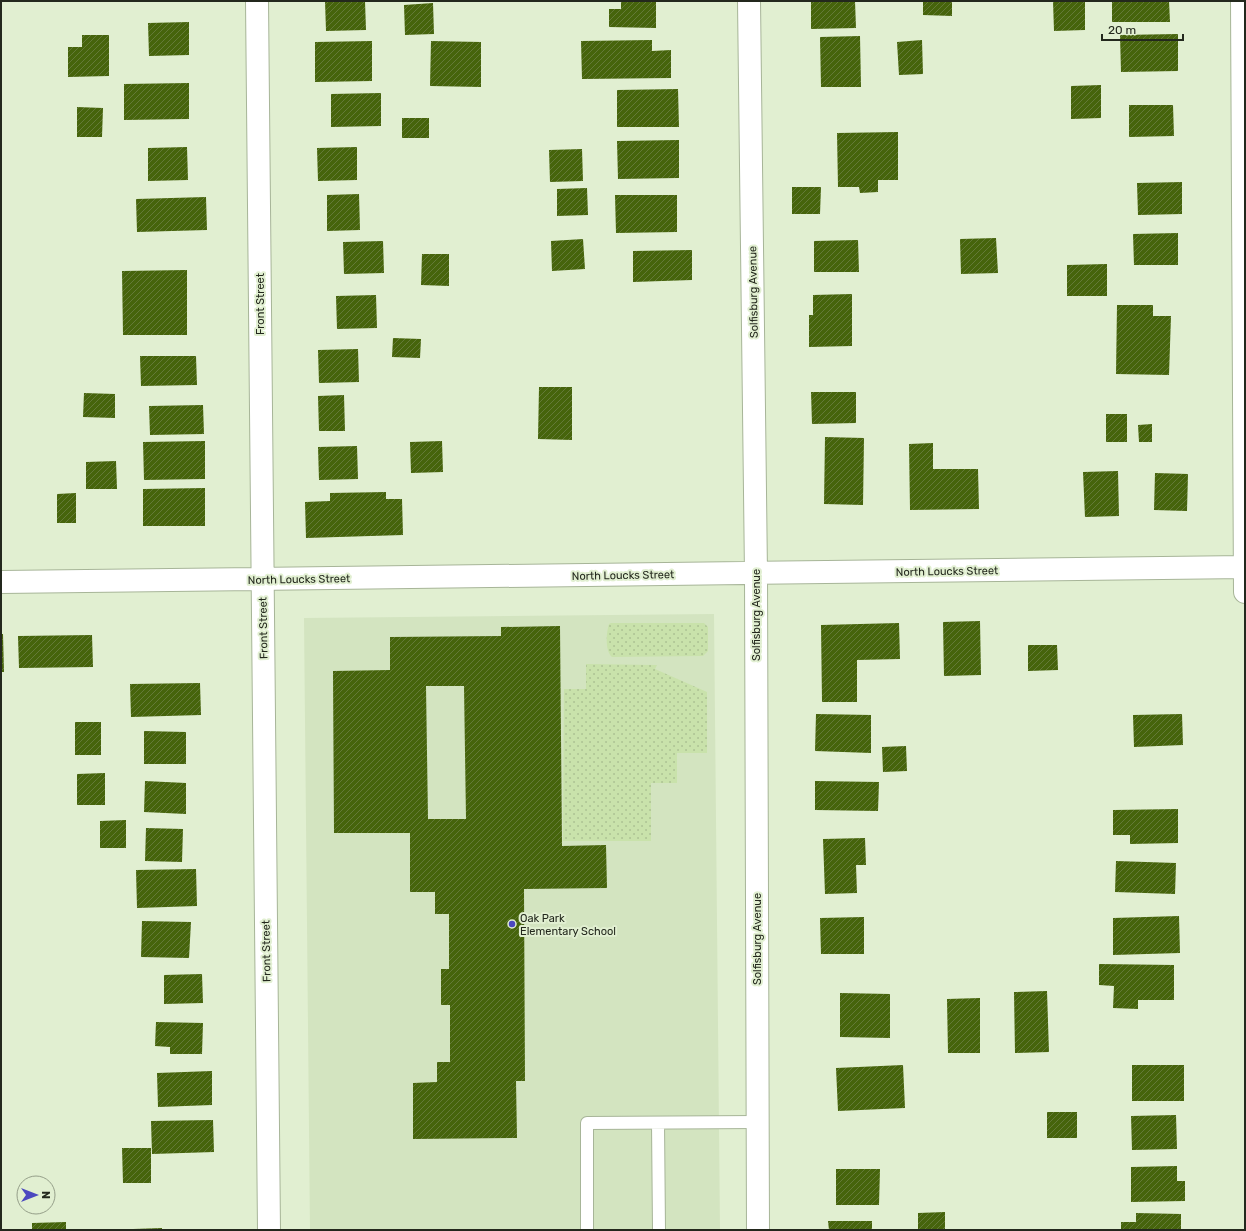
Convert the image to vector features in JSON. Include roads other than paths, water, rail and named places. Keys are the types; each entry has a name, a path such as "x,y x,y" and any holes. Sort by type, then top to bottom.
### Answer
{"street":[{"name":"Front Street","path":"257,1 269,1230"},
{"name":"Solfisburg Avenue","path":"749,1 756,574 758,1230"},
{"path":"1242,1 1245,592"},
{"name":"North Loucks Street","path":"1,582 1245,567"}],"lane":[{"path":"587,1230 587,1123 758,1122"},
{"path":"658,1123 659,1230"}],"place":[{"name":"Oak Park Elementary School","path":"512,924"}]}
